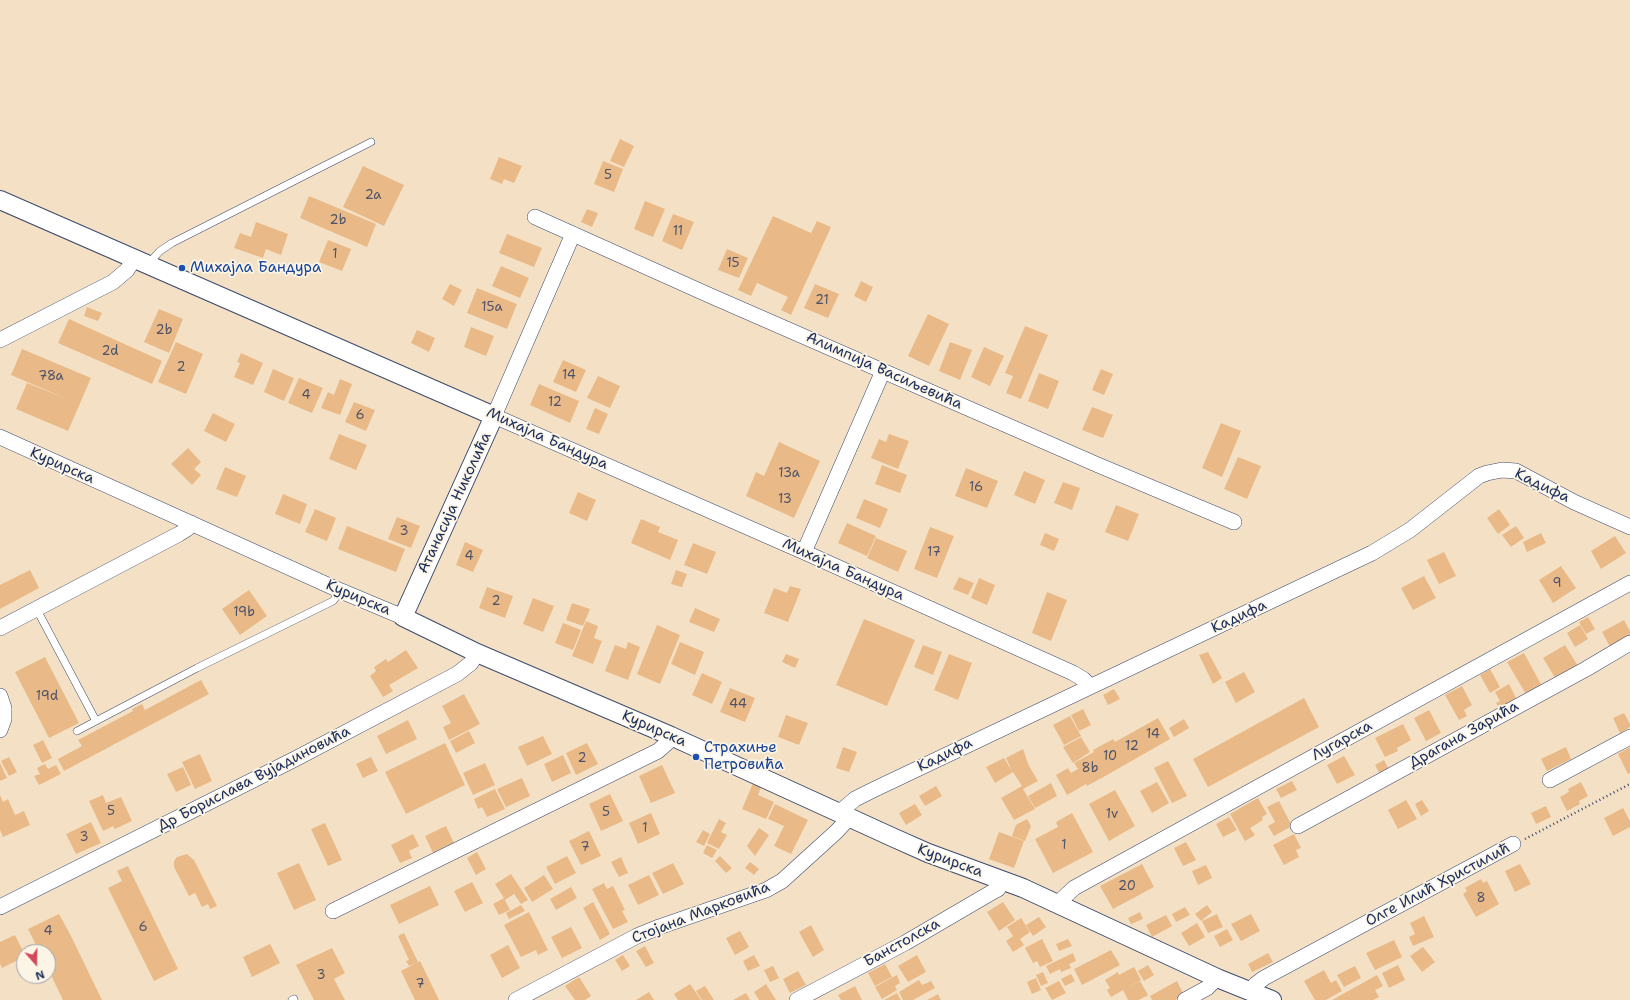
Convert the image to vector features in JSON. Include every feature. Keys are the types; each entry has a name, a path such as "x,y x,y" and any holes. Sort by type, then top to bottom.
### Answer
{"street":[{"name":"Михајла Бандура","path":"0,200 804,552 1073,673 1083,679 1090,686"},
{"name":"Алимпија Васиљевића","path":"535,218 1098,465 1234,522"},
{"name":"Атанасија Николића","path":"403,617 574,234"},
{"path":"0,340 113,282 127,270 141,262"},
{"path":"804,552 883,371"},
{"name":"Курирска","path":"0,437 341,592 403,617 477,652 671,736 928,853 1002,880 1217,978 1272,1000"},
{"name":"Кадифа","path":"845,815 855,799 875,789 1372,553 1410,530 1479,476 1487,472 1502,470 1516,471 1574,502 1630,527"},
{"path":"0,628 179,534 187,529 191,523"},
{"name":"Лугарска","path":"1057,904 1074,888 1630,582"},
{"name":"Драгана Зарића","path":"1298,826 1586,669 1630,643"},
{"name":"Др Борислава Вујадиновића","path":"0,907 288,762 457,674 471,663 477,652"},
{"path":"0,696 4,708 4,719 0,730"},
{"path":"334,911 658,751 667,743 671,736"},
{"path":"1550,780 1630,737"},
{"name":"Стојана Марковића","path":"516,1000 638,936 659,927 766,890 782,881 836,832 845,815"},
{"name":"Олге Илић Христилић","path":"1250,991 1264,978 1514,844"},
{"name":"Банстолска","path":"797,1000 905,943 998,889 1002,880"},
{"name":"Др Борислава Вујадиновића","path":"0,897 22,895"},
{"path":"1185,1000 1207,988 1217,978"}],"lane":[{"path":"141,262 172,243 371,142"},
{"path":"77,731 197,668 333,601 341,592"},
{"path":"36,608 96,721"}],"path":[{"name":"Олге Илић Христилић","path":"1514,844 1630,784"}],"building":[{"path":"620,139 634,146 624,167 610,161"},
{"path":"499,157 522,166 514,183 504,179 502,184 490,179"},
{"path":"603,161 623,169 614,192 594,184"},
{"path":"363,166 404,185 384,226 343,207"},
{"path":"309,196 376,224 367,247 300,218"},
{"path":"645,201 665,209 653,237 634,229"},
{"path":"587,209 598,213 592,227 581,222"},
{"path":"673,214 694,222 682,250 662,241"},
{"path":"773,216 811,233 817,221 831,227 791,315 781,310 788,297 757,283 751,296 738,290"},
{"path":"256,222 288,234 281,255 266,249 263,258 234,248 240,233 251,237"},
{"path":"507,234 542,248 534,267 499,253"},
{"path":"328,240 351,249 342,271 319,262"},
{"path":"727,249 748,258 739,278 718,270"},
{"path":"501,266 529,278 520,298 492,286"},
{"path":"861,281 873,287 866,302 854,296"},
{"path":"450,284 462,290 454,306 442,299"},
{"path":"815,284 839,294 828,318 804,308"},
{"path":"477,288 517,304 507,329 467,313"},
{"path":"87,307 102,313 98,321 84,316"},
{"path":"159,309 183,319 169,353 144,342"},
{"path":"928,314 949,324 929,366 908,356"},
{"path":"69,319 162,361 152,384 58,343"},
{"path":"1025,326 1048,335 1021,399 1006,393 1013,376 1005,373"},
{"path":"471,327 494,336 486,356 464,347"},
{"path":"417,330 435,338 429,352 411,343"},
{"path":"176,342 203,354 186,394 158,382"},
{"path":"950,342 972,350 960,380 939,371"},
{"path":"984,347 1004,356 990,386 971,377"},
{"path":"22,349 91,378 68,431 16,409 27,383 67,399 11,375"},
{"path":"241,353 263,363 253,385 234,377 240,363 237,362"},
{"path":"563,360 586,370 576,392 553,382"},
{"path":"273,369 294,378 284,401 264,392"},
{"path":"1101,369 1113,374 1104,395 1092,390"},
{"path":"1039,373 1059,381 1048,409 1028,401"},
{"path":"598,376 620,386 610,408 587,398"},
{"path":"299,378 323,388 312,413 288,403"},
{"path":"340,379 352,384 340,415 321,408 328,392 334,395"},
{"path":"539,384 579,401 570,423 530,405"},
{"path":"354,402 375,410 366,431 345,422"},
{"path":"1092,407 1113,415 1103,438 1082,430"},
{"path":"595,408 608,414 599,434 586,429"},
{"path":"213,413 235,424 226,442 204,431"},
{"path":"1221,423 1241,431 1222,477 1202,468"},
{"path":"339,434 367,445 356,470 329,459"},
{"path":"889,434 909,441 898,469 871,458 879,439 886,442"},
{"path":"779,442 820,461 794,518 746,496 756,472 764,476"},
{"path":"188,448 201,462 194,469 201,475 192,485 171,464"},
{"path":"1238,457 1261,466 1247,499 1224,489"},
{"path":"882,465 907,475 900,493 875,484"},
{"path":"225,467 246,476 237,497 216,489"},
{"path":"966,468 998,481 987,508 955,496"},
{"path":"1024,471 1045,480 1035,504 1014,495"},
{"path":"1063,482 1080,488 1072,510 1054,503"},
{"path":"578,492 596,500 587,521 569,513"},
{"path":"283,494 307,504 300,524 275,514"},
{"path":"864,499 888,509 880,528 856,518"},
{"path":"1116,505 1139,514 1128,541 1105,532"},
{"path":"315,509 336,518 327,541 305,532"},
{"path":"1499,509 1510,525 1498,534 1487,518"},
{"path":"397,517 420,526 411,548 388,539"},
{"path":"641,519 660,527 658,532 678,540 670,560 631,543"},
{"path":"847,523 876,536 867,556 838,543"},
{"path":"347,526 405,549 396,572 338,549"},
{"path":"1516,526 1524,538 1511,547 1502,535"},
{"path":"930,527 954,536 937,578 914,569"},
{"path":"1045,533 1059,539 1054,551 1040,545"},
{"path":"1541,533 1546,543 1527,552 1523,542"},
{"path":"1615,536 1626,553 1601,569 1591,551"},
{"path":"876,538 907,551 898,572 867,558"},
{"path":"465,542 483,550 473,572 456,565"},
{"path":"693,543 716,552 707,574 684,565"},
{"path":"1444,552 1456,576 1439,584 1427,560"},
{"path":"1561,566 1576,588 1553,603 1539,580"},
{"path":"30,570 39,588 0,609 0,585"},
{"path":"676,570 687,574 682,587 671,584"},
{"path":"1424,576 1436,598 1413,610 1401,588"},
{"path":"959,577 974,583 968,595 953,589"},
{"path":"979,578 995,585 987,605 971,598"},
{"path":"790,586 801,589 788,622 764,613 774,588 787,593"},
{"path":"487,587 513,596 505,618 479,608"},
{"path":"249,590 267,616 240,635 222,609"},
{"path":"1047,592 1067,600 1051,641 1032,633"},
{"path":"533,598 554,606 543,632 523,624"},
{"path":"572,603 590,609 583,626 566,620"},
{"path":"695,608 720,619 714,632 689,622"},
{"path":"1588,617 1595,629 1586,634 1579,622"},
{"path":"864,619 915,640 887,706 836,685"},
{"path":"1624,620 1630,631 1630,636 1610,647 1602,632"},
{"path":"586,621 598,626 594,638 602,641 593,664 572,656"},
{"path":"563,623 581,630 573,650 555,643"},
{"path":"657,625 680,635 660,684 637,674"},
{"path":"1580,625 1588,639 1575,647 1567,633"},
{"path":"628,642 640,647 628,680 605,671 615,645 626,649"},
{"path":"680,642 704,652 695,675 671,664"},
{"path":"923,645 942,652 933,675 914,667"},
{"path":"1565,645 1578,666 1556,679 1543,658"},
{"path":"406,650 418,668 389,685 393,691 383,697 370,676 376,671 374,667 386,659 388,662"},
{"path":"1208,652 1222,678 1213,684 1199,655"},
{"path":"1524,653 1543,688 1527,696 1507,662"},
{"path":"786,654 799,659 795,668 782,662"},
{"path":"949,654 972,663 958,700 934,690"},
{"path":"45,657 79,723 49,738 15,672"},
{"path":"1490,669 1500,687 1490,693 1480,675"},
{"path":"1244,672 1255,692 1236,703 1225,682"},
{"path":"702,673 722,682 712,704 692,695"},
{"path":"201,680 209,694 64,771 58,759 82,746 78,740 133,711 132,709 142,704 145,710"},
{"path":"1509,684 1518,702 1501,711 1496,703 1500,701 1495,692"},
{"path":"1462,686 1472,705 1464,710 1467,716 1459,720 1445,695"},
{"path":"730,688 755,698 745,722 720,712"},
{"path":"1114,689 1120,699 1108,705 1103,695"},
{"path":"464,694 480,724 449,740 443,727 451,723 442,706"},
{"path":"1304,698 1319,727 1208,787 1193,759"},
{"path":"1083,709 1091,725 1079,731 1071,715"},
{"path":"1429,710 1441,733 1426,741 1414,718"},
{"path":"1624,713 1630,727 1620,733 1613,718"},
{"path":"786,715 808,723 799,745 778,737"},
{"path":"1070,716 1081,736 1064,745 1053,725"},
{"path":"1158,718 1170,739 1087,786 1086,784 1067,795 1056,775 1068,768 1071,773 1078,769 1074,763 1094,752 1093,750 1113,739 1115,742"},
{"path":"1184,719 1189,728 1174,737 1169,728"},
{"path":"408,720 417,739 386,754 377,736"},
{"path":"1403,724 1411,740 1397,748 1398,751 1385,757 1375,738"},
{"path":"469,731 475,743 456,753 450,741"},
{"path":"543,736 552,754 527,766 518,747"},
{"path":"1081,737 1090,752 1073,763 1063,747"},
{"path":"43,740 52,758 42,763 33,745"},
{"path":"445,743 465,785 406,814 385,772"},
{"path":"587,743 598,764 576,775 566,753"},
{"path":"843,747 857,752 849,772 836,768"},
{"path":"1566,747 1571,759 1547,771 1541,759"},
{"path":"1630,747 1630,773 1628,774 1618,754"},
{"path":"1023,749 1029,766 1038,781 1023,789 1035,809 1014,820 1001,798 1022,786 1013,772 995,783 986,767 1004,758 1012,771 1006,758"},
{"path":"200,754 212,781 195,789 182,762"},
{"path":"563,755 571,773 552,782 544,764"},
{"path":"1344,756 1355,775 1337,784 1327,765"},
{"path":"9,757 17,772 9,776 1,761"},
{"path":"371,757 378,771 363,778 356,764"},
{"path":"1384,760 1391,773 1382,778 1375,765"},
{"path":"1168,761 1187,796 1172,803 1154,768"},
{"path":"0,763 7,778 0,781"},
{"path":"485,763 495,785 473,795 463,773"},
{"path":"45,764 48,769 56,765 61,774 39,785 34,776 40,774 37,768"},
{"path":"662,765 675,793 651,803 639,776"},
{"path":"183,767 191,785 176,792 167,774"},
{"path":"522,778 530,796 506,807 497,789"},
{"path":"754,781 762,784 758,795 774,802 766,819 742,809"},
{"path":"1292,781 1297,790 1281,798 1276,789"},
{"path":"1157,782 1169,803 1152,813 1140,791"},
{"path":"1581,782 1588,796 1579,801 1580,804 1567,811 1560,797 1569,792 1568,789"},
{"path":"1051,783 1057,796 1035,808 1028,796"},
{"path":"936,786 942,796 925,806 919,796"},
{"path":"495,789 505,809 487,817 482,807 478,809 474,799"},
{"path":"1115,790 1135,826 1109,841 1089,804"},
{"path":"610,794 623,821 601,831 589,804"},
{"path":"0,795 3,802 8,799 15,815 24,811 30,825 3,837 0,830"},
{"path":"103,795 106,803 121,797 132,821 115,829 113,826 103,831 89,801"},
{"path":"1258,798 1267,814 1262,817 1263,820 1250,828 1255,835 1245,841 1230,814"},
{"path":"1406,800 1417,819 1398,829 1388,810"},
{"path":"1422,800 1429,811 1421,816 1415,804"},
{"path":"1279,801 1292,826 1274,836 1268,826 1275,822 1267,807"},
{"path":"775,804 808,820 791,854 774,846 784,826 768,819"},
{"path":"915,804 922,815 906,825 899,813"},
{"path":"1546,806 1551,817 1536,824 1531,813"},
{"path":"1623,808 1630,821 1630,827 1613,836 1604,818"},
{"path":"651,813 660,834 638,844 629,823"},
{"path":"1072,813 1093,852 1053,873 1035,839 1058,827 1056,822"},
{"path":"1229,817 1237,830 1223,837 1216,824"},
{"path":"719,819 726,823 721,832 727,835 719,849 707,843"},
{"path":"1027,819 1031,826 1025,841 1012,836 1016,825"},
{"path":"91,822 101,843 76,854 66,834"},
{"path":"325,823 342,860 328,866 311,829"},
{"path":"446,826 454,843 433,853 425,836"},
{"path":"759,828 769,835 755,856 747,846"},
{"path":"703,830 710,834 704,846 696,842"},
{"path":"589,831 601,856 581,865 569,841"},
{"path":"999,832 1024,841 1014,868 989,859"},
{"path":"413,834 419,846 409,851 412,858 400,863 391,845"},
{"path":"1294,834 1301,848 1296,850 1299,857 1284,865 1273,845"},
{"path":"1186,842 1196,860 1183,866 1174,848"},
{"path":"707,845 717,850 712,858 703,853"},
{"path":"477,852 486,869 476,875 467,858"},
{"path":"187,854 194,860 217,906 210,909 208,904 202,907 195,893 189,896 174,867 174,861 177,857"},
{"path":"567,856 576,873 555,884 546,867"},
{"path":"720,856 732,868 726,873 715,861"},
{"path":"621,857 628,873 619,877 611,862"},
{"path":"750,862 759,869 754,875 745,868"},
{"path":"299,863 316,900 294,910 277,873"},
{"path":"673,863 684,884 663,894 652,873"},
{"path":"1142,864 1154,887 1113,909 1100,886"},
{"path":"1520,864 1531,884 1515,892 1505,871"},
{"path":"1206,865 1212,878 1198,885 1192,871"},
{"path":"128,866 178,969 154,981 108,888 122,881 117,871"},
{"path":"511,874 528,900 521,904 514,894 505,900 510,910 499,915 493,904 504,898 495,884"},
{"path":"544,875 553,889 532,902 524,888"},
{"path":"649,875 659,895 638,905 628,885"},
{"path":"1481,879 1483,883 1487,881 1499,904 1476,917 1463,894 1467,891 1465,888"},
{"path":"472,882 483,903 465,912 454,891"},
{"path":"604,883 607,889 613,886 625,910 622,911 628,922 613,929 592,889"},
{"path":"430,886 439,905 399,924 390,905"},
{"path":"571,887 577,898 556,910 550,899"},
{"path":"593,902 610,934 600,940 583,908"},
{"path":"1003,902 1015,920 999,931 987,912"},
{"path":"521,905 525,911 509,919 506,913"},
{"path":"1207,905 1212,912 1201,921 1195,914"},
{"path":"1185,907 1190,915 1176,922 1172,914"},
{"path":"529,912 548,950 538,955 536,950 521,957 504,925"},
{"path":"1140,912 1143,919 1131,924 1128,918"},
{"path":"59,914 102,1000 63,1000 55,984 56,944 36,944 28,929"},
{"path":"1217,914 1223,927 1208,933 1202,921"},
{"path":"1251,914 1260,931 1241,941 1231,924"},
{"path":"1166,915 1172,926 1152,937 1146,925"},
{"path":"1424,916 1434,937 1413,946 1409,937 1415,934 1410,923"},
{"path":"1039,917 1046,927 1033,936 1026,925"},
{"path":"1021,918 1030,932 1020,939 1024,945 1013,952 1006,941 1013,936 1007,927"},
{"path":"1197,923 1205,937 1189,946 1181,933"},
{"path":"811,925 824,950 813,957 799,932"},
{"path":"571,927 582,948 562,958 551,937"},
{"path":"1227,929 1233,940 1220,947 1214,936"},
{"path":"740,931 749,947 735,955 726,938"},
{"path":"404,933 418,962 409,966 406,961 409,960 398,936"},
{"path":"15,935 20,944 16,944 16,961 2,968 0,964 0,942"},
{"path":"1042,939 1053,961 1040,967 1037,961 1033,963 1025,948"},
{"path":"1068,939 1072,946 1059,951 1056,944"},
{"path":"1394,940 1402,957 1375,970 1366,953"},
{"path":"270,944 280,963 252,977 243,957"},
{"path":"508,945 520,968 502,978 490,955"},
{"path":"645,946 654,963 646,967 636,951"},
{"path":"1423,947 1435,962 1422,972 1410,956"},
{"path":"332,948 345,973 334,979 345,1000 314,1000 296,965"},
{"path":"1111,950 1120,965 1082,985 1074,969"},
{"path":"1073,953 1076,961 1069,964 1071,968 1061,972 1060,969 1050,974 1046,966"},
{"path":"1268,953 1273,962 1252,972 1248,964"},
{"path":"623,955 630,966 622,971 615,960"},
{"path":"754,955 760,966 748,971 743,961"},
{"path":"917,955 926,972 908,982 898,966"},
{"path":"420,961 439,1000 415,1000 401,971"},
{"path":"885,964 892,977 875,986 868,973"},
{"path":"1148,965 1154,975 1144,981 1138,971"},
{"path":"1398,965 1405,980 1389,988 1382,973"},
{"path":"773,966 779,978 770,982 764,970"},
{"path":"1355,966 1361,978 1344,987 1337,975"},
{"path":"1134,967 1141,980 1125,989 1140,981 1148,995 1139,1000 1128,1000 1123,990 1111,997 1107,990 1110,988 1105,980 1118,972 1119,975"},
{"path":"1324,970 1331,983 1336,980 1342,991 1326,1000 1315,1000 1304,981"},
{"path":"798,971 806,985 790,993 783,979"},
{"path":"1043,972 1048,983 1041,986 1036,975"},
{"path":"1071,974 1075,981 1065,986 1061,979"},
{"path":"897,975 900,983 895,986 897,990 882,999 875,987"},
{"path":"1377,975 1383,986 1375,990 1379,997 1373,1000 1332,1000"},
{"path":"579,977 591,996 585,1000 575,1000 565,986"},
{"path":"1036,978 1041,990 1032,994 1027,982"},
{"path":"919,980 922,985 931,981 935,988 913,1000 903,1000 899,992"},
{"path":"1059,981 1066,993 1052,1000 1045,988"},
{"path":"1177,981 1184,995 1175,1000 1152,1000 1150,996"},
{"path":"690,984 701,1000 678,1000 674,994"},
{"path":"766,984 776,1000 759,1000 754,992"},
{"path":"705,986 714,1000 702,1000 696,991"},
{"path":"855,986 862,1000 841,1000 838,995"},
{"path":"649,992 654,1000 636,1000"},
{"path":"746,993 750,1000 733,1000"},
{"path":"897,993 901,1000 884,1000"},
{"path":"938,994 941,1000 927,1000"}],"place":[{"name":"Михајла Бандура","path":"182,268"},
{"name":"Страхиње Петровића","path":"696,757"}]}
